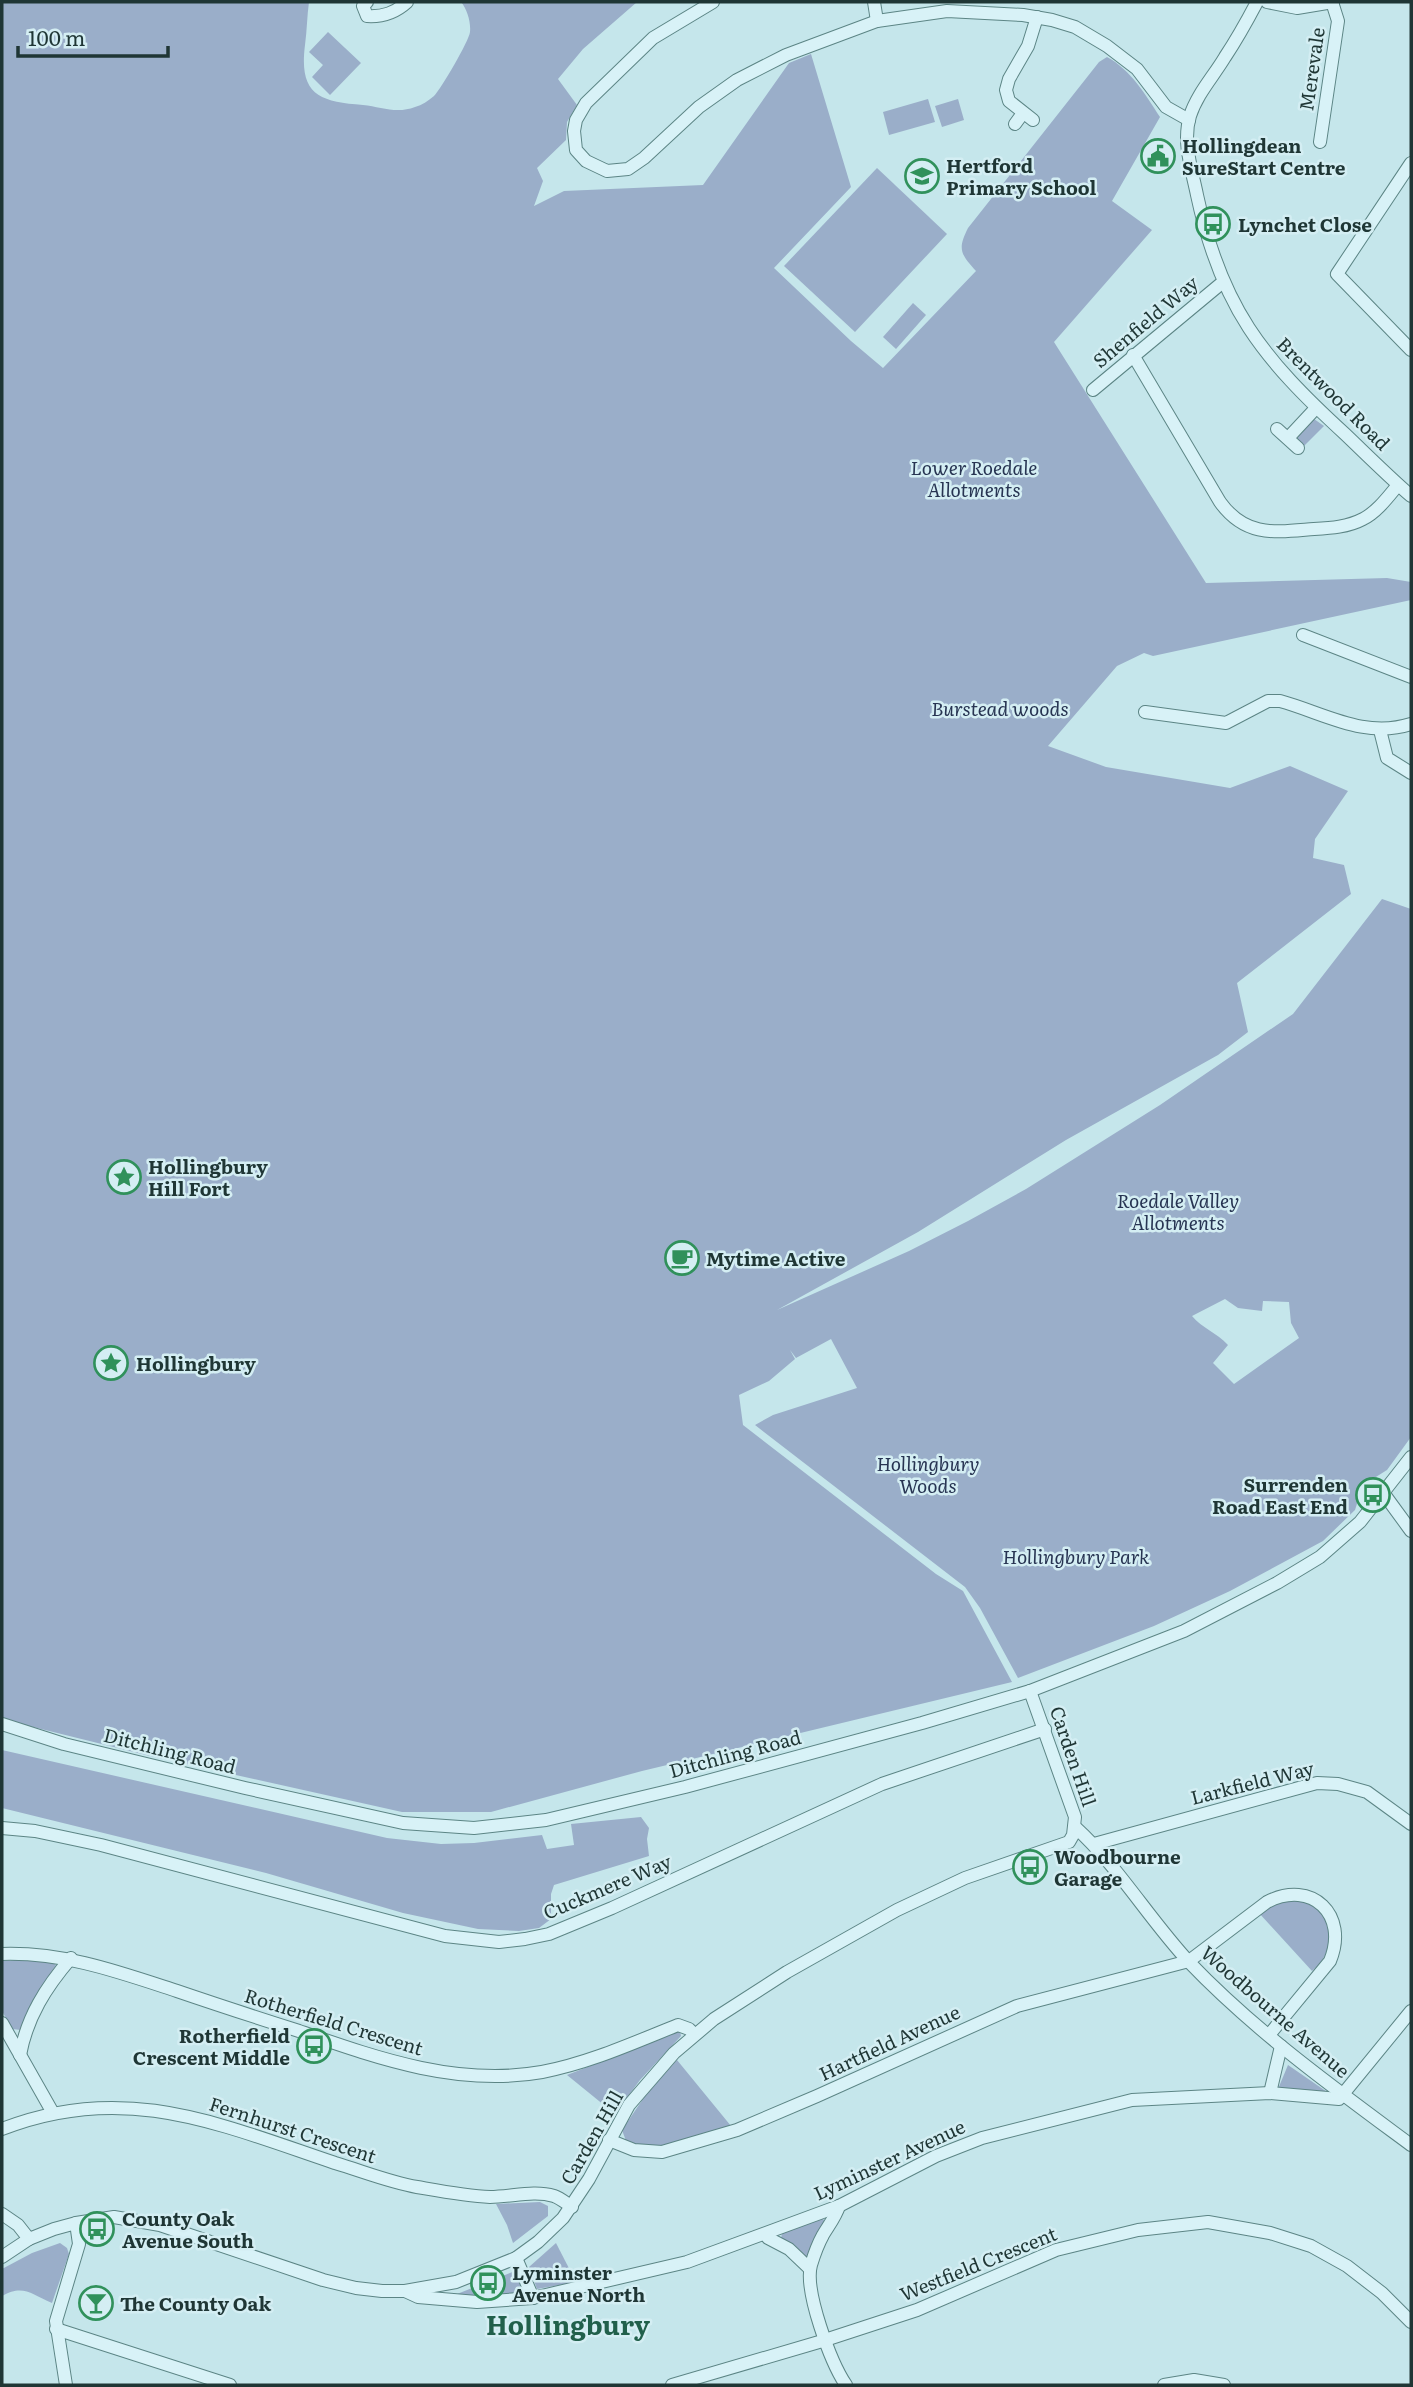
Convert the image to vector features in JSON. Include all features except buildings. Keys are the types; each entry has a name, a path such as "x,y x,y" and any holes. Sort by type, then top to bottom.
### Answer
{"street":[{"path":"367,2 363,6 364,13 376,16 394,12 407,2"},
{"path":"713,2 653,38 586,103 573,131 576,149 586,161 607,171 628,169 644,158 699,107 737,80 786,55 877,21 947,11 1037,17 1075,27 1107,46 1137,69 1166,107 1189,120"},
{"path":"874,2 877,21"},
{"name":"Brentwood Road","path":"1257,2 1242,32 1208,80 1189,120 1189,159 1204,225 1223,282 1257,341 1286,378 1411,496"},
{"path":"1268,2 1297,8 1333,2"},
{"name":"Merevale","path":"1320,142 1338,25 1333,2"},
{"path":"1015,124 1028,116 1009,101 1006,88 1028,46 1037,17"},
{"path":"1411,163 1337,274 1411,350"},
{"name":"Shenfield Way","path":"1093,390 1223,282"},
{"path":"1133,355 1220,502 1228,513 1246,525 1263,531 1277,532 1349,524 1362,520 1373,512 1398,485"},
{"path":"1288,438 1316,408"},
{"path":"1277,429 1298,448"},
{"path":"1303,635 1411,677"},
{"path":"1145,712 1226,723 1268,701 1280,701 1342,723 1381,730 1411,724"},
{"path":"1381,730 1387,758 1411,773"},
{"name":"Ditchling Road","path":"2,1724 90,1750 403,1823 474,1828 546,1820 909,1727 1030,1690 1184,1631 1277,1584 1320,1557 1360,1522 1411,1457"},
{"path":"1384,1494 1411,1531"},
{"name":"Carden Hill","path":"2,2257 29,2239 76,2222 114,2217 143,2221 323,2280 369,2290 405,2291 456,2282 516,2258 538,2242 572,2207 629,2105 694,2034 787,1972 875,1922 965,1878 1063,1845 1071,1839 1076,1817 1030,1690"},
{"name":"Cuckmere Way","path":"2,1828 35,1831 101,1845 445,1936 499,1942 525,1940 548,1934 612,1908 882,1784 1045,1729"},
{"name":"Larkfield Way","path":"1094,1844 1317,1783 1338,1784 1367,1792 1411,1824"},
{"name":"Woodbourne Avenue","path":"1075,1827 1094,1844 1153,1920 1189,1961 1281,2046 1411,2145"},
{"path":"1189,1961 1267,1902 1281,1895 1309,1897 1322,1905 1336,1928 1336,1946 1330,1961 1269,2035"},
{"name":"Rotherfield Crescent","path":"2,1954 22,1953 71,1958 349,2048 400,2063 459,2074 488,2076 563,2067 606,2054 678,2025 694,2034"},
{"path":"20,2055 36,2007 71,1958"},
{"name":"Hartfield Avenue","path":"608,2140 634,2150 678,2149 737,2130 1017,2006 1189,1961"},
{"path":"1343,2095 1411,2011"},
{"path":"2,2023 53,2113"},
{"path":"1270,2093 1281,2046"},
{"name":"Lyminster Avenue","path":"405,2291 418,2297 477,2302 533,2298 687,2262 839,2206 936,2156 993,2135 1132,2100 1270,2093 1333,2100 1343,2095"},
{"name":"Fernhurst Crescent","path":"2,2129 53,2113 97,2107 129,2107 178,2113 416,2187 490,2197 536,2194 555,2196 572,2207"},
{"path":"839,2206 821,2238 810,2269 810,2287 836,2370 846,2385"},
{"path":"2,2214 18,2225 29,2239"},
{"path":"66,2385 56,2329 59,2305 79,2244 76,2222"},
{"name":"Westfield Crescent","path":"672,2385 917,2310 1056,2250 1138,2230 1208,2222 1270,2233 1311,2246 1356,2273 1382,2293 1411,2322"},
{"path":"765,2234 789,2249 810,2269"},
{"path":"516,2258 533,2298"},
{"path":"56,2329 230,2385"},
{"path":"1164,2385 1194,2380 1224,2385"}],"green space":[{"path":"2,2 309,2 304,61 305,74 314,92 334,101 395,110 408,109 427,101 434,96 448,75 470,32 468,16 461,2 637,2 583,49 558,79 577,105 567,122 566,140 537,168 543,181 534,206 564,191 703,185 789,63 811,54 851,187 774,268 883,368 976,271 962,251 962,242 968,228 1099,62 1107,57 1116,62 1137,83 1160,117 1112,201 1152,230 1054,342 1206,583 1387,578 1411,582 1411,600 1153,656 1144,653 1117,666 1048,746 1106,767 1230,788 1290,766 1348,791 1315,839 1313,858 1344,865 1351,894 1237,983 1248,1032 1218,1055 1066,1140 918,1232 777,1310 909,1251 968,1221 1026,1189 1160,1105 1293,1014 1382,899 1411,909 1411,1437 1387,1470 1363,1485 1355,1510 1323,1541 1230,1591 1154,1626 1018,1678 980,1608 965,1587 755,1425 773,1415 857,1388 831,1339 796,1358 790,1350 795,1359 769,1381 739,1395 743,1425 936,1574 963,1591 1012,1682 642,1771 491,1812 402,1812 146,1755 2,1717","holes":["1225,1299 1238,1308 1262,1311 1263,1301 1289,1302 1291,1323 1299,1338 1234,1384 1213,1363 1228,1345 1192,1316"]},
{"path":"328,32 361,63 330,95 312,77 323,65 309,52"},
{"path":"928,99 935,122 889,135 883,112"},
{"path":"958,99 964,120 942,127 935,106"},
{"path":"877,168 947,234 855,332 784,266"},
{"path":"913,303 926,315 896,349 883,337"},
{"path":"1314,419 1324,426 1303,447 1297,440 1299,433"},
{"path":"2,1750 387,1838 441,1844 542,1835 547,1849 574,1845 571,1824 641,1817 649,1828 649,1856 554,1885 551,1894 551,1919 539,1928 519,1931 478,1929 403,1913 266,1873 2,1808"},
{"path":"1288,1898 1313,1905 1328,1922 1328,1948 1319,1965 1312,1971 1259,1913 1269,1905"},
{"path":"2,1961 51,1962 56,1965 36,1996 21,2030 12,2029 2,2011"},
{"path":"680,2031 681,2036 640,2080 615,2114 567,2075"},
{"path":"677,2060 731,2126 666,2145 640,2145 626,2141 622,2130 645,2096"},
{"path":"1288,2065 1330,2094 1278,2089"},
{"path":"540,2202 548,2206 548,2216 513,2243 496,2204"},
{"path":"822,2217 825,2222 805,2258 781,2239 782,2233"},
{"path":"60,2243 67,2248 69,2254 52,2303 22,2291 9,2292 2,2296 2,2269 32,2253"},
{"path":"556,2243 576,2282 537,2289 529,2267"},
{"path":"515,2271 524,2294 452,2296"}],"place":[{"name":"Hollingdean SureStart Centre","path":"1158,156"},
{"name":"Hertford Primary School","path":"922,176"},
{"name":"Lynchet Close","path":"1213,224"},
{"name":"Hollingbury Hill Fort","path":"124,1177"},
{"name":"Mytime Active","path":"682,1258"},
{"name":"Hollingbury","path":"111,1363"},
{"name":"Surrenden Road East End","path":"1373,1495"},
{"name":"Woodbourne Garage","path":"1030,1867"},
{"name":"Rotherfield Crescent Middle","path":"314,2046"},
{"name":"County Oak Avenue South","path":"97,2229"},
{"name":"Lyminster Avenue North","path":"488,2283"},
{"name":"The County Oak","path":"96,2303"}],"district":[{"name":"Hollingbury","path":"568,2323"}],"park label":[{"name":"Lower Roedale Allotments","path":"974,478"},
{"name":"Burstead woods","path":"1000,708"},
{"name":"Roedale Valley Allotments","path":"1178,1211"},
{"name":"Hollingbury Woods","path":"928,1474"},
{"name":"Hollingbury Park","path":"1076,1556"}]}
